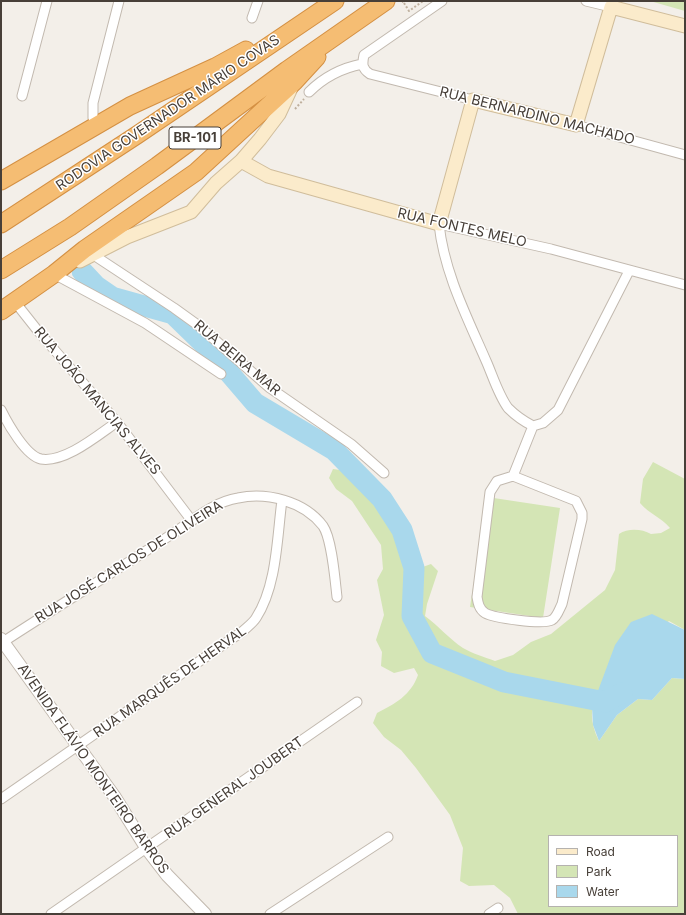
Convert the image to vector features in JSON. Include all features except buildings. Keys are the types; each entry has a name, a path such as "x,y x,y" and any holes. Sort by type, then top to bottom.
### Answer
{"highway":[{"path":"1,181 130,106 240,54 319,1"},
{"name":"RODOVIA GOVERNADOR MÁRIO COVAS","path":"1,224 138,136 335,1"},
{"name":"BR-101","path":"1,270 70,228 338,34 386,1"},
{"path":"8,307 196,172 294,82 338,34"}],"main road":[{"path":"576,125 611,7 685,26"},
{"path":"74,261 164,222 191,212 216,183 241,162 279,114 294,82"},
{"path":"438,224 473,100"},
{"name":"RUA BERNARDINO MACHADO","path":"473,100 576,125"},
{"name":"RUA FONTES MELO","path":"241,162 268,176 438,224"}],"street":[{"path":"22,96 47,1"},
{"path":"97,124 93,118 93,103 119,1"},
{"path":"252,18 258,1"},
{"path":"309,92 320,81 348,67 362,64 364,55 442,1"},
{"path":"586,1 611,7"},
{"name":"RUA BERNARDINO MACHADO","path":"362,64 366,71 370,74 473,100"},
{"name":"RUA BERNARDINO MACHADO","path":"576,125 685,155"},
{"path":"438,224 441,247 460,300 499,390 507,406 520,419 533,426 543,423 558,410 629,271"},
{"name":"RUA FONTES MELO","path":"438,224 551,249 685,285"},
{"path":"74,261 145,322 221,374"},
{"name":"RUA BEIRA MAR","path":"74,261 174,308 232,353 270,388 351,444 384,473"},
{"name":"RUA JOÃO MANCIAS ALVES","path":"8,307 38,331 118,422 192,521"},
{"path":"1,410 9,427 30,453 41,459 55,459 72,452 118,422"},
{"path":"513,476 533,426"},
{"path":"513,476 576,501 582,513 582,519 562,604 556,616 549,621 503,619 485,613 478,605 477,597 490,492 497,481 513,476"},
{"name":"RUA JOSÉ CARLOS DE OLIVEIRA","path":"2,640 192,521 225,502 237,498 259,496 282,500 299,506 314,517 324,527 328,538 338,597"},
{"name":"RUA MARQUÊS DE HERVAL","path":"1,799 243,631 256,619 266,599 272,581 282,500"},
{"name":"AVENIDA FLÁVIO MONTEIRO BARROS","path":"2,640 78,746 147,849 167,876 205,914"},
{"name":"RUA GENERAL JOUBERT","path":"51,914 358,702"},
{"path":"270,914 388,837"},
{"path":"489,914 498,908"}],"path":[{"path":"403,2 409,11 423,1"}],"green space":[{"path":"650,1 685,1 685,11"},
{"path":"653,462 685,479 685,630 669,621 619,668 603,686 593,705 592,715 599,741 617,715 638,699 652,700 672,678 685,679 685,914 518,914 510,898 494,885 469,886 460,881 463,848 450,815 401,750 384,737 373,723 377,713 402,698 407,693 418,675 414,668 394,673 381,666 382,652 376,640 384,615 377,580 383,569 381,545 352,501 336,489 329,478 333,469 347,471 378,506 387,519 402,546 407,560 409,576 408,606 417,592 420,568 431,564 438,571 427,604 425,616 463,648 495,661 513,655 531,642 551,634 605,590 615,570 619,534 635,530 651,534 661,533 670,528 640,503 643,479"},
{"path":"487,497 560,508 543,618 470,607"}],"water":[{"path":"652,614 685,630 685,679 672,678 652,700 638,699 617,715 599,741 593,725 592,707 615,645 631,622"}],"waterway":[{"path":"82,271 96,286 112,297 173,314 207,347 255,403 334,450 382,499 402,530 414,568 412,616 432,653 504,682 605,702 622,693"}]}
